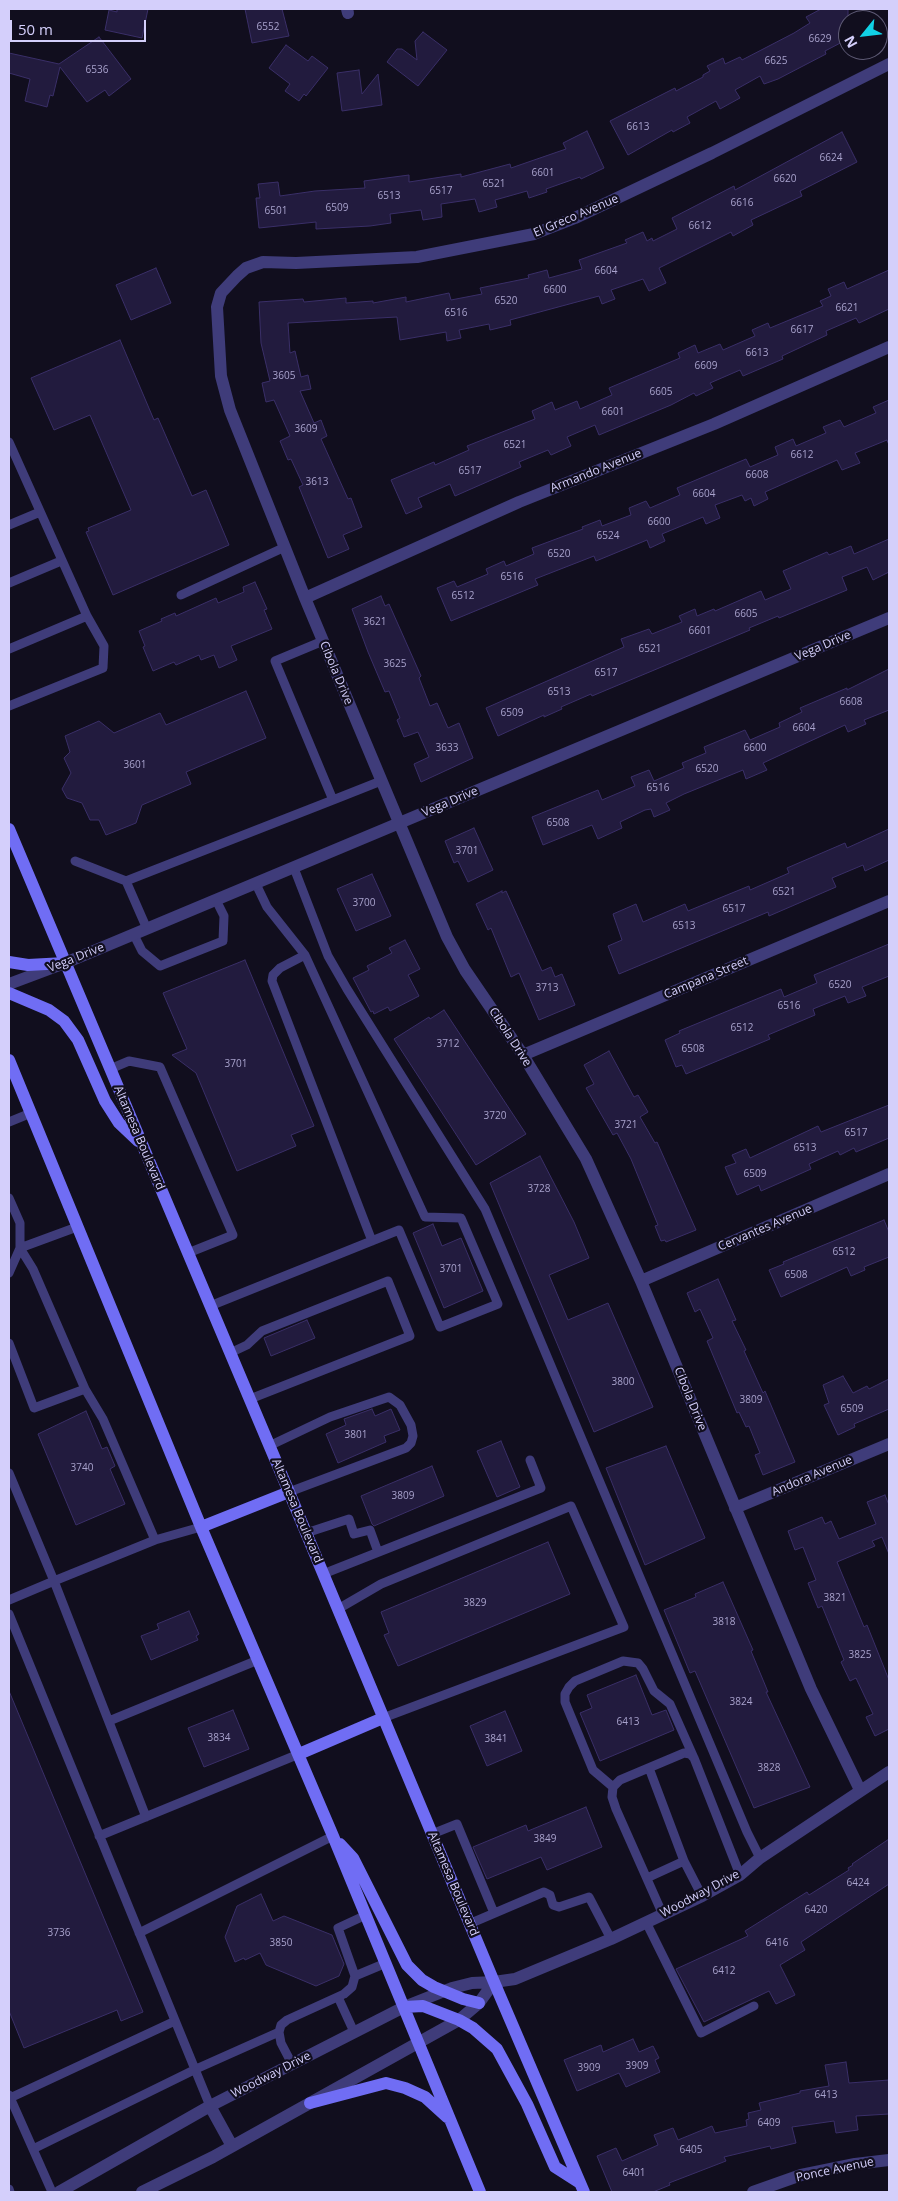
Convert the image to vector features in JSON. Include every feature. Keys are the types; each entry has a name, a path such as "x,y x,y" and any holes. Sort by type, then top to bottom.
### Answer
{"main road":[{"name":"Altamesa Boulevard","path":"9,829 270,1446 469,1924 582,2188"},
{"path":"9,962 28,965 65,963"},
{"path":"9,994 49,1010 64,1021 78,1040 106,1101 119,1123 143,1147"},
{"path":"9,1060 201,1527 299,1754 480,2192"},
{"path":"201,1527 289,1492"},
{"path":"299,1754 383,1718"},
{"path":"333,1836 353,1858 407,1965 422,1980 462,1999 479,2003"},
{"path":"404,2007 423,2006 459,2020 473,2028 497,2049 527,2104 555,2167 582,2188"},
{"path":"310,2103 386,2082 425,2097 450,2119"}],"street":[{"name":"El Greco Avenue","path":"237,276 246,268 263,262 296,264 418,257 534,234 575,218 712,153 889,64"},
{"name":"Cibola Drive","path":"237,276 221,292 217,307 221,376 230,410 305,598 447,937 465,970 523,1055 586,1159 641,1281 811,1689 860,1790"},
{"name":"Armando Avenue","path":"305,598 519,502 714,424 889,347"},
{"name":"Vega Drive","path":"9,984 134,935 889,618"},
{"name":"Campana Street","path":"523,1055 889,901"},
{"name":"Cervantes Avenue","path":"641,1281 889,1174"},
{"name":"Andora Avenue","path":"734,1508 889,1444"},
{"name":"Woodway Drive","path":"59,2192 210,2106 404,2007 444,1991 472,1983 515,1979 610,1939 702,1896 740,1875 760,1858 889,1772"},
{"path":"142,2192 232,2146 459,2020 479,2003 494,1982"},
{"path":"210,2106 232,2146"},
{"name":"Ponce Avenue","path":"752,2192 801,2175 854,2164 889,2160"}],"lane":[{"path":"9,442 61,561 87,616 104,646 103,668 9,706"},
{"path":"9,525 40,512"},
{"path":"181,595 285,547"},
{"path":"9,583 61,561"},
{"path":"9,649 87,616"},
{"path":"323,641 275,661 333,800"},
{"path":"75,861 126,881 381,781"},
{"path":"294,868 328,956 485,1210 747,1832 760,1858"},
{"path":"126,881 147,929"},
{"path":"210,1306 399,1230 440,1327 498,1304 461,1218 425,1216 305,955 267,907 256,884"},
{"path":"134,935 142,951 160,966 222,941 224,916 216,900"},
{"path":"305,955 280,968 273,975 272,981 372,1241"},
{"path":"110,1069 129,1061 160,1067 233,1235 188,1253"},
{"path":"9,1122 30,1113"},
{"path":"9,1198 20,1223 20,1248 9,1273"},
{"path":"20,1248 77,1227"},
{"path":"20,1248 33,1269 85,1389 103,1419 155,1540"},
{"path":"230,1353 247,1345 262,1331 388,1281 410,1336 250,1399"},
{"path":"9,1343 34,1408 85,1389"},
{"path":"270,1446 330,1417 390,1397 400,1405 411,1425 413,1436 411,1443 406,1448 289,1492"},
{"path":"323,1574 541,1488 530,1460"},
{"path":"9,1473 54,1581 146,1817"},
{"path":"338,1609 381,1584 572,1506 624,1627 383,1718"},
{"path":"306,1533 350,1519 354,1534 370,1530 378,1552"},
{"path":"9,1600 155,1540 201,1527"},
{"path":"9,1614 210,2106"},
{"path":"108,1721 258,1660"},
{"path":"613,1787 593,1770 565,1702 565,1694 575,1681 623,1661 638,1663 654,1691 670,1704 694,1758 740,1875"},
{"path":"663,1915 616,1809 612,1797 613,1787 620,1780 684,1753 694,1758"},
{"path":"99,1836 299,1754"},
{"path":"649,1768 684,1861 702,1896"},
{"path":"432,1834 457,1824 494,1913"},
{"path":"139,1933 333,1836"},
{"path":"647,1878 684,1861"},
{"path":"469,1924 544,1892 550,1895 553,1905 559,1907 589,1897 610,1939"},
{"path":"292,2064 281,2043 279,2032 281,2025 287,2020 338,1997 352,1987 355,1976 338,1928 366,1915"},
{"path":"646,1922 701,2033 754,2006"},
{"path":"355,1976 386,1963"},
{"path":"338,1997 354,2032"},
{"path":"52,2192 9,2097 176,2021"},
{"path":"33,2149 196,2069 279,2032"}],"building":[{"path":"117,9 148,9 142,38 105,30 109,10 117,12"},
{"path":"245,9 282,9 289,36 252,43"},
{"path":"821,9 848,9 838,10 838,44 825,51 826,54 778,79 764,84 760,76 735,90 740,98 720,109 716,101 687,117 690,123 673,132 672,130 628,155 610,121 675,88 676,91 703,77 703,75 710,71 707,66 723,58 725,64 740,57 742,60 794,33 810,23 806,17"},
{"path":"423,32 447,50 418,86 387,62 397,49 402,49 417,60 415,41"},
{"path":"99,37 131,79 109,96 105,90 87,102 60,67 53,96 50,95 47,107 25,101 30,79 9,73 9,53 59,64"},
{"path":"286,45 308,61 312,56 328,68 306,96 304,94 299,101 285,91 290,84 269,68"},
{"path":"359,70 362,94 378,74 382,105 342,111 337,73"},
{"path":"587,131 604,168 581,179 580,177 546,189 547,192 529,198 527,191 495,200 497,207 479,212 475,199 441,204 442,217 423,220 421,210 390,214 391,223 370,226 316,229 316,222 259,228 256,198 260,198 258,184 278,182 280,196 315,191 365,188 364,181 409,175 409,182 461,174 461,177 510,164 511,168 566,149 563,143"},
{"path":"842,132 857,162 800,191 802,196 751,220 753,225 733,236 731,232 659,268 666,283 649,291 643,279 611,290 615,299 602,304 599,296 510,320 511,325 490,330 489,324 459,330 461,338 447,341 446,332 400,340 397,317 288,323 290,353 295,351 301,377 308,375 311,389 300,391 314,423 321,420 327,436 321,439 348,499 351,498 362,527 343,535 349,549 328,558 299,487 303,485 291,459 288,460 280,441 290,436 274,400 266,402 262,383 270,381 261,343 259,302 303,299 304,302 346,298 346,303 373,301 373,303 406,297 406,302 449,293 451,300 482,294 480,288 529,278 528,275 547,270 549,278 582,269 579,260 627,243 625,240 643,232 647,241 652,238 653,241 677,229 672,218 734,186 735,190"},
{"path":"156,268 171,303 131,320 116,285"},
{"path":"889,270 889,309 859,323 856,318 826,331 827,335 782,356 783,359 743,376 740,370 710,383 713,388 696,396 694,393 671,405 599,435 595,425 567,437 571,446 551,455 548,450 519,462 521,467 455,496 450,484 418,498 422,507 406,514 391,480 434,462 435,465 469,450 467,446 535,419 532,411 552,402 555,410 577,401 580,409 612,395 609,388 680,358 678,353 695,345 698,353 720,344 723,350 755,336 752,330 768,323 770,328 823,306 820,301 831,296 828,289 844,282 847,289"},
{"path":"120,340 154,420 158,418 192,496 206,490 229,545 113,595 86,532 89,531 88,528 131,510 90,415 54,430 31,378"},
{"path":"889,400 889,445 887,440 855,453 860,463 842,470 837,460 765,492 768,499 754,506 751,498 745,501 742,495 715,505 720,518 706,524 703,517 662,534 665,541 650,548 647,540 596,561 594,556 535,579 538,585 451,621 437,588 454,581 457,587 488,574 486,569 504,561 506,566 534,554 532,548 583,529 582,527 600,520 602,526 631,515 629,508 646,501 650,508 680,495 677,488 746,459 750,467 778,455 775,447 793,439 796,446 826,433 823,427 840,420 844,427 876,413 873,407"},
{"path":"889,539 889,572 873,580 867,567 842,577 847,590 779,618 778,616 749,628 750,630 592,696 591,694 561,707 562,709 498,736 486,708 624,647 621,639 649,629 652,634 682,622 679,616 695,609 697,616 714,609 715,611 761,591 765,600 791,589 783,571 827,552 829,555 851,546 854,554"},
{"path":"255,582 267,609 264,610 272,629 231,646 237,660 219,668 214,655 201,660 199,655 176,665 174,662 153,671 143,647 145,646 139,631 175,613 176,616 216,598 218,603 244,592 243,587"},
{"path":"381,596 385,606 389,604 421,676 419,678 430,706 437,703 448,728 459,723 473,758 421,782 414,764 429,757 418,732 404,737 397,720 400,718 389,691 385,692 352,609"},
{"path":"889,669 889,710 864,720 866,724 848,732 845,725 763,763 767,770 746,779 743,770 684,794 666,803 670,810 654,817 651,809 645,810 620,822 622,828 598,839 592,825 543,845 532,817 598,790 602,800 635,786 631,777 649,770 654,781 684,768 682,763 706,753 704,747 745,730 750,740 780,727 779,723 802,712 800,708 847,688 847,690"},
{"path":"246,691 266,738 186,772 191,784 142,805 136,823 106,835 99,820 90,820 82,803 67,798 62,789 71,773 64,758 70,752 65,736 99,721 114,733 160,713 166,725"},
{"path":"474,828 493,870 468,882 458,861 454,863 445,841"},
{"path":"889,829 889,860 865,871 863,865 832,878 836,887 769,916 768,912 619,974 608,946 622,940 613,914 636,904 643,922 685,904 688,911 749,886 750,890 789,873 787,868 845,843 847,848"},
{"path":"372,874 391,916 356,931 337,889"},
{"path":"502,891 502,893 506,891 542,971 551,967 555,977 562,974 575,1005 539,1020 519,973 511,977 491,928 488,930 476,904"},
{"path":"405,940 420,969 408,975 419,996 390,1011 388,1007 374,1014 373,1011 371,1012 353,978 369,970 367,966 392,953 389,948"},
{"path":"889,944 889,976 862,987 866,996 848,1003 845,996 813,1009 815,1015 768,1035 770,1039 686,1074 682,1065 676,1067 665,1040 680,1033 679,1031 781,989 784,997 817,983 814,975"},
{"path":"245,960 314,1126 291,1135 296,1146 237,1171 196,1073 172,1055 187,1049 163,993"},
{"path":"444,1010 526,1134 476,1165 394,1039"},
{"path":"609,1051 634,1097 638,1095 648,1112 640,1117 655,1143 657,1142 696,1230 666,1242 665,1240 661,1241 655,1226 658,1225 631,1159 617,1133 613,1135 586,1088 594,1084 584,1065"},
{"path":"889,1105 889,1138 856,1152 854,1148 840,1155 838,1151 809,1164 811,1169 761,1191 759,1185 737,1195 725,1167 736,1163 732,1155 746,1149 750,1158 818,1126 821,1132"},
{"path":"540,1156 574,1222 589,1258 549,1275 568,1320 608,1303 653,1407 594,1432 490,1183"},
{"path":"884,1220 889,1232 889,1257 864,1267 865,1270 851,1276 847,1267 781,1297 769,1270 784,1264 783,1262"},
{"path":"433,1224 442,1246 461,1238 483,1291 444,1308 413,1233"},
{"path":"718,1279 736,1320 732,1321 746,1350 744,1351 763,1393 765,1391 795,1462 763,1475 755,1455 760,1453 749,1426 746,1427 739,1412 737,1413 707,1341 713,1338 700,1309 695,1312 687,1293"},
{"path":"307,1320 315,1338 271,1356 264,1338"},
{"path":"843,1376 853,1393 867,1386 869,1389 889,1379 889,1409 854,1424 855,1427 838,1435 824,1405 829,1403 823,1385"},
{"path":"372,1409 375,1416 391,1409 400,1430 384,1436 386,1442 338,1463 326,1434 346,1425 344,1419"},
{"path":"86,1411 102,1449 107,1447 115,1466 110,1469 125,1504 76,1525 38,1434"},
{"path":"501,1441 520,1487 497,1497 477,1451"},
{"path":"666,1446 705,1538 645,1565 606,1468"},
{"path":"432,1466 444,1496 374,1526 372,1524 361,1496"},
{"path":"885,1495 889,1505 889,1554 882,1537 872,1541 875,1546 837,1562 864,1627 867,1625 889,1680 889,1729 875,1736 866,1717 873,1714 856,1678 850,1681 841,1662 844,1660 822,1606 818,1608 808,1583 816,1580 803,1547 795,1550 788,1531 822,1517 825,1524 831,1521 839,1539 876,1524 867,1502"},
{"path":"548,1542 570,1594 398,1666 384,1635 389,1633 381,1612"},
{"path":"723,1582 753,1650 751,1651 768,1692 766,1692 810,1787 754,1808 695,1671 690,1673 664,1610 696,1597 695,1594"},
{"path":"189,1611 199,1634 196,1636 198,1640 151,1660 141,1636 159,1629 157,1624"},
{"path":"636,1675 652,1715 666,1710 674,1730 600,1761 580,1713 592,1708 587,1695"},
{"path":"9,1691 143,2012 121,2021 117,2010 24,2048 9,2011"},
{"path":"233,1710 249,1749 204,1767 188,1728"},
{"path":"505,1711 522,1751 487,1766 470,1726"},
{"path":"586,1807 602,1847 547,1870 541,1857 487,1879 473,1847 526,1825 528,1831"},
{"path":"889,1839 889,1884 801,1942 805,1950 780,1965 795,1995 776,2004 769,1991 704,2022 676,1969 748,1936 745,1931 807,1892 809,1895 849,1870 848,1868 852,1864"},
{"path":"261,1894 273,1921 284,1916 332,1935 344,1964 339,1976 316,1986 266,1965 260,1953 245,1960 244,1958 235,1962 225,1937 237,1906"},
{"path":"633,2039 639,2052 653,2046 659,2058 655,2060 660,2072 626,2087 619,2073 577,2091 564,2060 601,2045 603,2052"},
{"path":"846,2062 849,2083 889,2080 889,2114 856,2116 858,2130 836,2133 834,2121 792,2127 796,2143 771,2149 770,2146 724,2157 726,2161 669,2183 670,2185 653,2192 612,2192 597,2156 616,2148 622,2161 658,2145 654,2135 673,2128 678,2140 712,2126 715,2133 747,2126 748,2113 761,2110 759,2103 800,2093 800,2091 829,2086 825,2065"}]}
